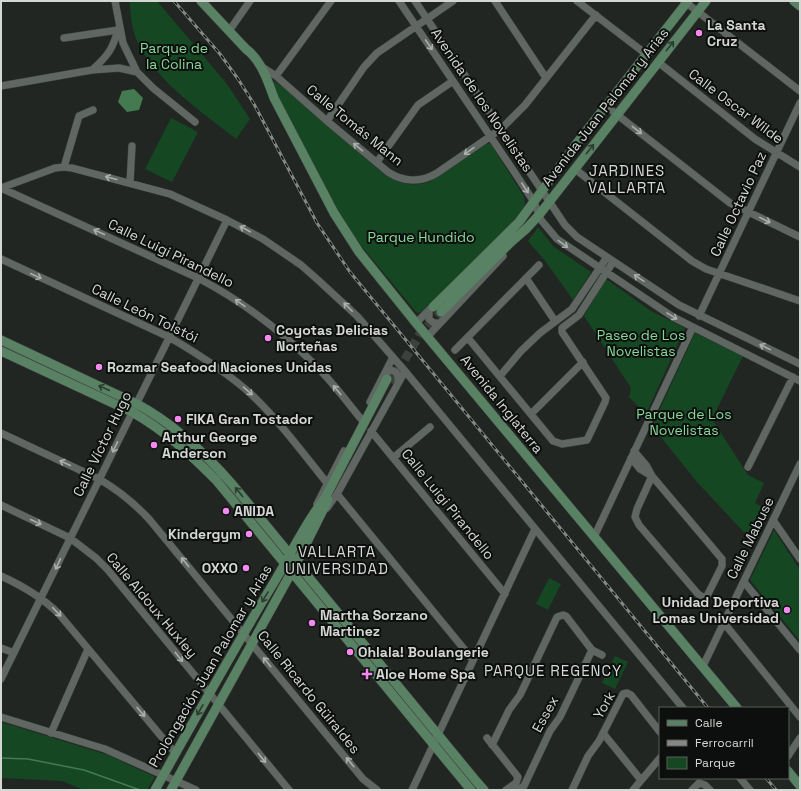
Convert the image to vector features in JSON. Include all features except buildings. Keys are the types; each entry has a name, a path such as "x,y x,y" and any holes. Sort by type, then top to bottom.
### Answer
{"street":[{"path":"115,1 123,43 137,72 153,88 195,122"},
{"name":"Avenida Inglaterra","path":"201,1 252,54 268,80 274,98 330,206 372,269 736,707"},
{"path":"229,31 250,1"},
{"path":"276,76 331,1"},
{"name":"Avenida de los Novelistas","path":"400,1 534,202 538,215 545,226 557,239 673,317 800,380"},
{"name":"Avenida de los Novelistas","path":"415,1 565,225 577,236 679,305 800,364"},
{"path":"327,121 364,67 371,60 384,48 453,1"},
{"path":"495,1 546,78"},
{"path":"577,1 646,54"},
{"name":"Avenida Juan Palomar y Arias","path":"428,336 508,251 538,215 706,1"},
{"path":"794,1 800,6"},
{"path":"686,2 800,91"},
{"name":"Avenida Juan Palomar y Arias","path":"416,323 511,230 686,2"},
{"path":"501,129 525,105 596,15"},
{"path":"64,38 119,28"},
{"path":"92,70 102,61 110,50 119,28"},
{"name":"Avenida Inglaterra","path":"246,49 268,91 274,98"},
{"path":"102,61 102,67 107,69"},
{"name":"Calle Oscar Wilde","path":"658,62 755,139 800,167"},
{"name":"Calle Tomás Mann","path":"259,65 276,76 327,121 397,177 411,180 424,179 437,173 501,129"},
{"path":"1,86 92,70 119,68 137,72"},
{"path":"377,162 418,105 453,81"},
{"name":"Calle Octavio Paz","path":"699,316 800,103"},
{"path":"606,106 730,203 800,237"},
{"path":"64,167 79,116 93,110"},
{"path":"130,183 132,146"},
{"path":"1,188 55,168 64,167 170,194 227,220 262,239 314,276 357,316 405,371 682,707"},
{"path":"574,169 692,261 706,269 800,301"},
{"name":"Calle Luigi Pirandello","path":"1,188 198,278 237,301 286,338 318,368 362,420"},
{"name":"Calle Víctor Hugo","path":"1,679 227,220"},
{"name":"Avenida Juan Palomar y Arias","path":"441,312 526,229"},
{"name":"Calle León Tolstói","path":"1,259 169,337 195,352 251,394 277,421 327,483"},
{"path":"500,376 521,351 555,321 572,309 600,268 610,259"},
{"path":"468,338 553,441 562,444 586,440 606,398 562,332 562,328 578,315 606,273 610,259"},
{"path":"455,350 539,265"},
{"path":"526,278 555,321"},
{"path":"431,309 429,319 434,323 440,323"},
{"path":"594,537 693,328"},
{"path":"1,340 135,408 202,466 216,480 471,790"},
{"path":"1,351 168,422 206,456 232,484 296,564 484,790"},
{"path":"317,524 337,494 371,431 390,379 393,357"},
{"path":"531,414 583,362"},
{"path":"312,514 327,483 362,420 390,379 405,371"},
{"path":"748,467 793,377"},
{"path":"312,514 325,498 390,379"},
{"path":"317,524 390,379"},
{"path":"393,458 430,427"},
{"name":"Calle Luigi Pirandello","path":"371,431 505,594"},
{"name":"Calle Ricardo Güiraldes","path":"1,433 99,479 125,496 150,519 363,779 377,790"},
{"path":"634,451 646,465 652,476 722,559 722,566 707,596 704,598 698,594 639,525 635,517 636,509 652,476"},
{"path":"631,458 640,469 652,476"},
{"name":"Calle Mabuse","path":"703,666 800,464"},
{"path":"337,494 474,660"},
{"name":"Calle Aldoux Huxley","path":"1,505 70,538 108,570 289,790"},
{"name":"Prolongación Juan Palomar y Arias","path":"155,790 243,633 285,564 312,514"},
{"path":"773,520 800,559"},
{"name":"Prolongación Juan Palomar y Arias","path":"171,790 253,644 317,524"},
{"path":"412,790 535,529"},
{"path":"1,576 20,585 41,598 59,614 176,754"},
{"path":"744,582 800,650"},
{"path":"492,745 509,710 520,695 556,619 560,616 566,616 592,650 602,655"},
{"path":"724,623 800,717"},
{"path":"1,648 14,653"},
{"path":"51,733 88,649"},
{"name":"Essex","path":"517,790 526,788 550,731 560,717 592,650"},
{"name":"York","path":"572,790 588,756 599,741 620,697 625,693 631,696 659,731"},
{"path":"1,717 105,749 196,790"},
{"name":"York","path":"603,733 641,780"},
{"path":"487,738 518,777 516,783 506,790"},
{"path":"789,754 800,738"},
{"path":"633,790 659,759"},
{"path":"789,772 800,786"},
{"path":"741,779 750,790"},
{"path":"692,790 699,783 702,783 710,790"}],"green space":[{"name":"Parque de la Colina","path":"130,1 157,1 227,84 250,119 236,139 181,96 146,57 134,33 130,12"},
{"name":"Parque Hundido","path":"274,81 288,91 379,170 390,178 402,183 422,184 429,182 486,144 490,143 523,195 525,201 524,208 519,215 421,312 417,313 358,242 340,215 272,85"},
{"path":"171,118 198,132 172,182 145,169"},
{"path":"538,227 553,246 591,272 573,300 546,262 528,241"},
{"name":"Paseo de Los Novelistas","path":"606,279 651,311 685,328 646,414 629,397 631,388 584,316"},
{"name":"Parque de Los Novelistas","path":"695,333 743,356 712,419 748,475 764,483 755,503 770,511 753,542 697,482 652,426"},
{"name":"Unidad Deportiva Lomas Universidad","path":"774,530 800,570 800,641 750,580"},
{"path":"549,578 561,584 548,610 536,604"},
{"path":"615,656 628,662 615,689 602,683"},
{"path":"1,722 108,755 155,777 147,790 84,790 62,781 1,778"}],"shaded area":[{"path":"134,89 143,98 139,110 127,112 118,102 122,91"}],"waterway":[{"path":"1,758 28,759 84,770 140,790"}],"tunnel":[{"path":"391,383 420,334 441,312"}],"railway":[{"path":"174,1 220,54 238,79 254,104 317,223 350,272 707,707"},
{"path":"767,779 776,790"}],"place":[{"name":"La Santa Cruz","path":"699,33"},
{"name":"Coyotas Delicias Norteñas","path":"268,338"},
{"name":"Rozmar Seafood Naciones Unidas","path":"99,367"},
{"name":"FIKA Gran Tostador","path":"178,419"},
{"name":"Arthur George Anderson","path":"154,445"},
{"name":"ANIDA","path":"226,511"},
{"name":"Kindergym","path":"249,534"},
{"name":"OXXO","path":"246,568"},
{"name":"Unidad Deportiva Lomas Universidad","path":"787,610"},
{"name":"Martha Sorzano Martinez","path":"312,623"},
{"name":"Ohlala! Boulangerie","path":"350,652"},
{"name":"Aloe Home Spa","path":"367,674"}],"district":[{"name":"JARDINES VALLARTA","path":"627,178"},
{"name":"VALLARTA UNIVERSIDAD","path":"337,560"},
{"name":"PARQUE REGENCY","path":"553,670"}]}
